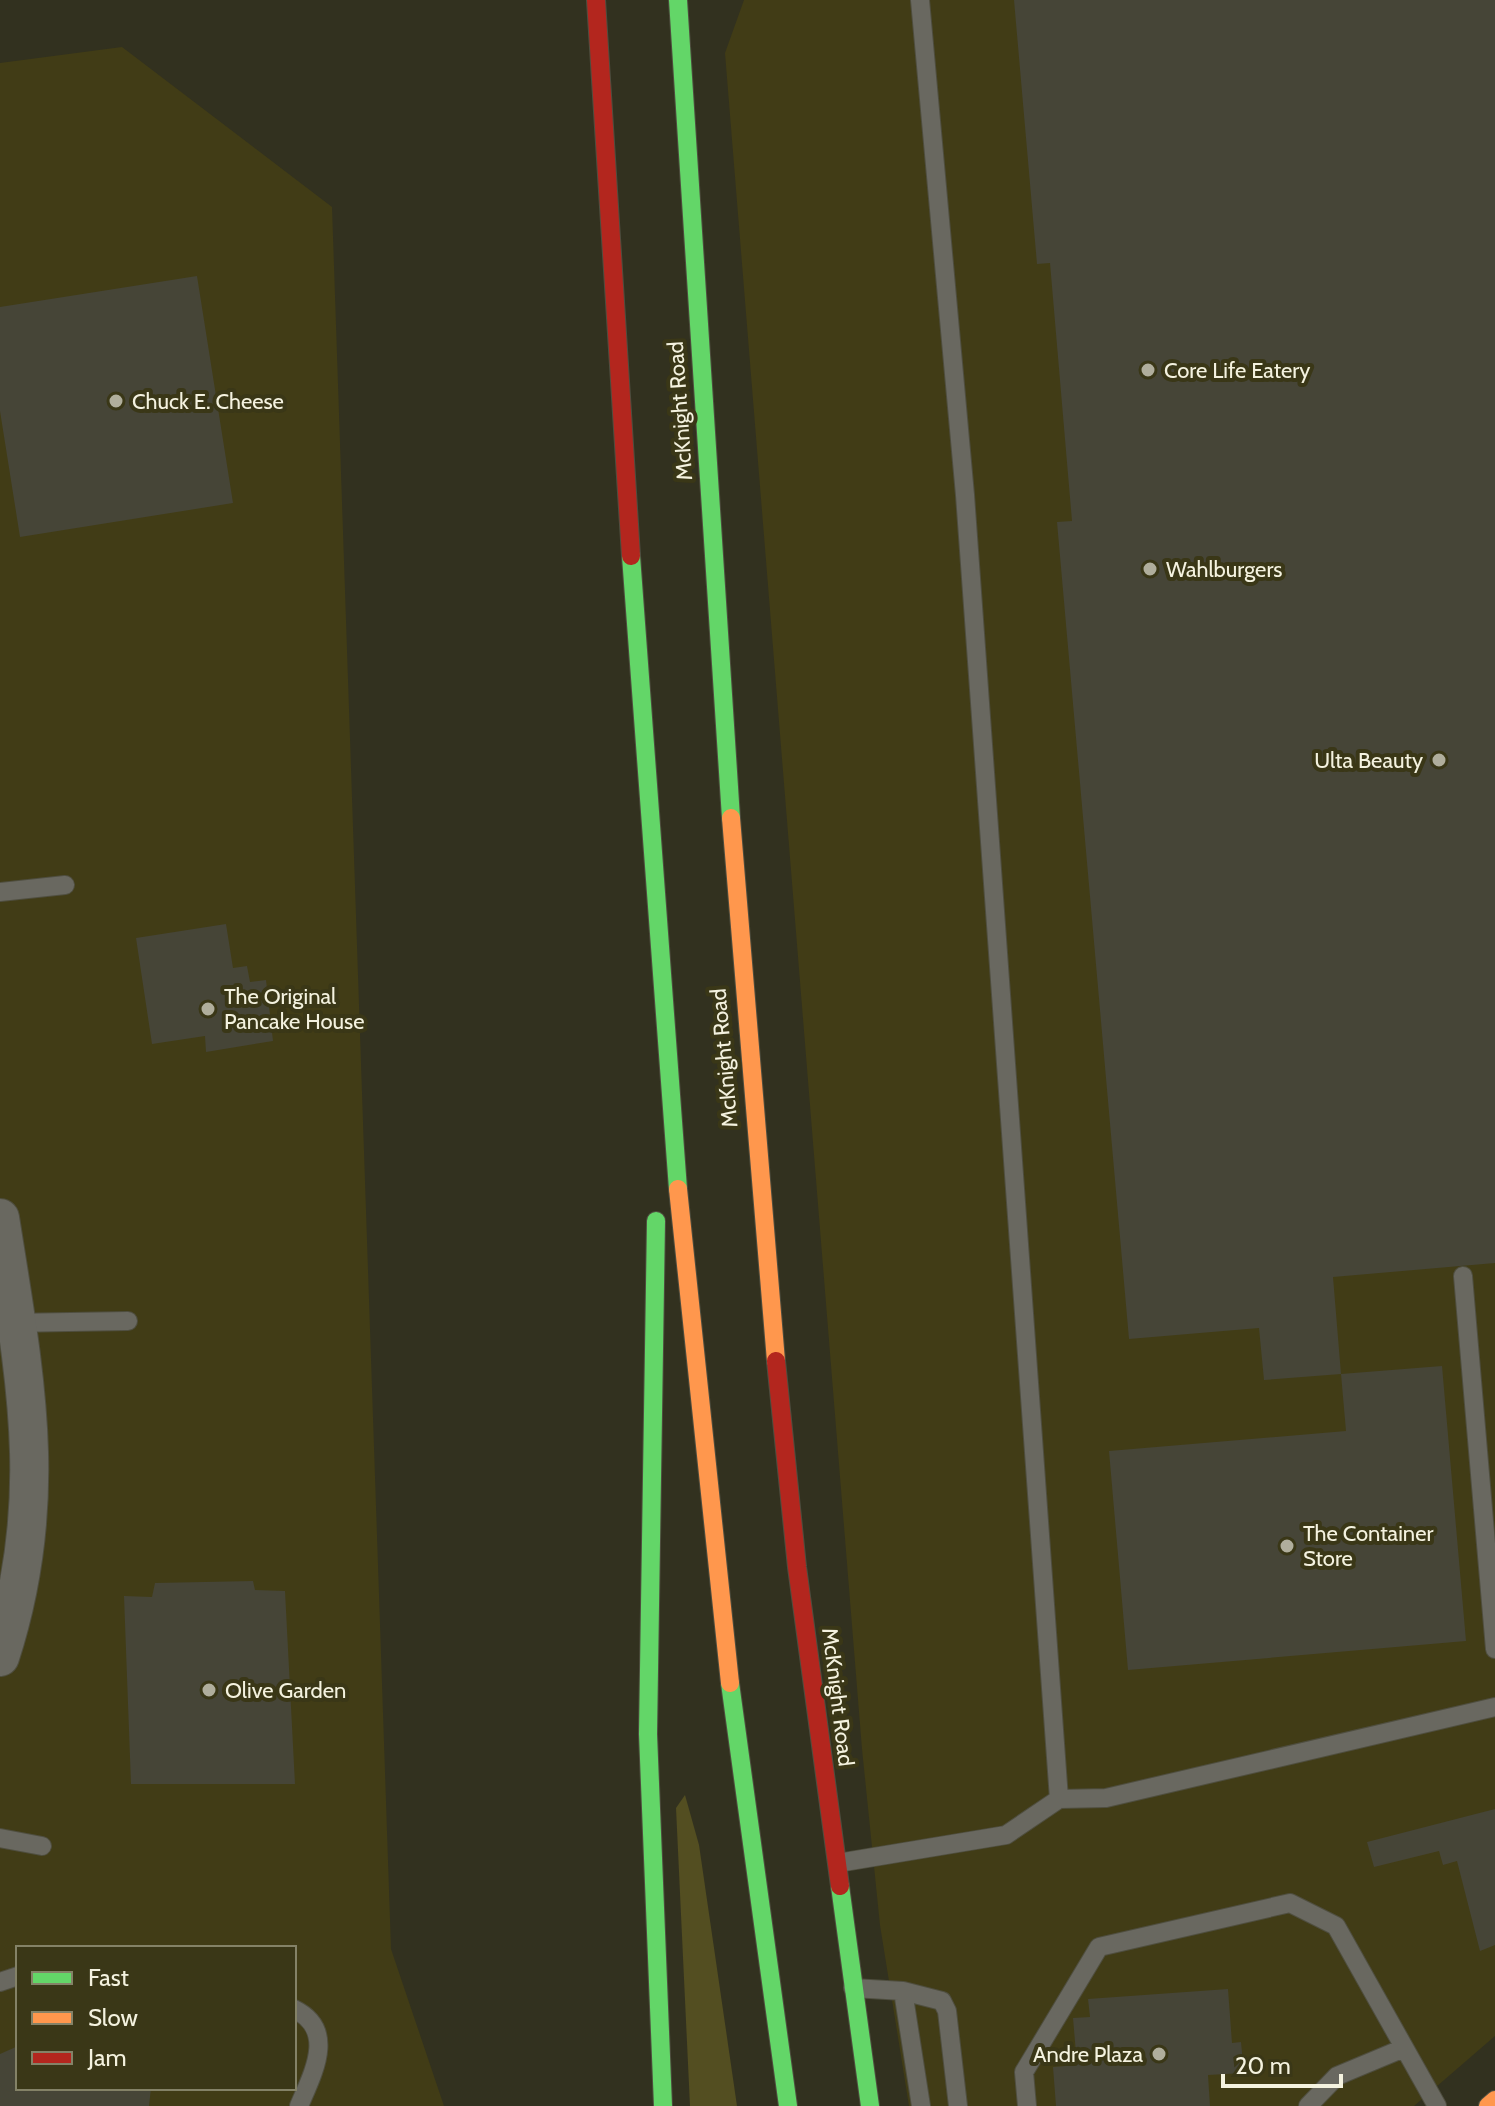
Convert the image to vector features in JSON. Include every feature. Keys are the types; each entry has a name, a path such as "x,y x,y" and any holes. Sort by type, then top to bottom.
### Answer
{"main road":[{"path":"596,0 659,971 716,1576 788,2106"},
{"name":"McKnight Road","path":"678,0 740,965 797,1567 870,2106"},
{"path":"656,1161 659,971"},
{"path":"656,1209 648,1734 663,2106"},
{"path":"1488,2106 1495,2100"}],"street":[{"path":"0,1218 9,1323 31,1447 31,1502 19,1589 0,1657"}],"lane":[{"path":"920,0 965,495 1059,1799"},
{"path":"0,892 65,885"},
{"path":"1463,1276 1495,1649"},
{"path":"9,1323 128,1321"},
{"path":"835,1864 1006,1835 1059,1799 1106,1798 1495,1707"},
{"path":"0,1838 42,1846"},
{"path":"1027,2106 1024,2072 1099,1947 1290,1903 1336,1926 1437,2106"},
{"path":"853,1988 903,1991 942,2001 947,2011 958,2106"},
{"path":"903,1991 921,2106"},
{"path":"296,2011 313,2024 319,2036 318,2062 299,2106"},
{"path":"1308,2106 1337,2076 1404,2048"}],"shaded area":[{"path":"744,0 1495,0 1495,2036 1414,2106 909,2106 880,1925 862,1749 725,53"},
{"path":"122,47 332,207 391,1949 444,2106 0,2106 0,63"},
{"path":"685,1795 699,1845 737,2106 690,2106 676,1808"}],"building":[{"path":"1014,0 1495,0 1495,1263 1333,1277 1341,1374 1264,1380 1259,1328 1129,1339 1057,522 1072,521 1050,263 1037,264"},
{"path":"197,276 233,503 20,537 0,411 0,307"},
{"name":"The Original Pancake House","path":"226,924 233,968 247,966 250,982 266,980 273,1041 206,1052 205,1036 152,1044 136,938"},
{"name":"The Container Store","path":"1442,1366 1466,1641 1128,1670 1109,1451 1346,1431 1341,1374"},
{"name":"Olive Garden","path":"253,1581 255,1590 285,1591 295,1784 131,1784 124,1596 152,1597 155,1583"},
{"path":"1495,1809 1495,1945 1480,1951 1457,1861 1443,1865 1439,1851 1374,1867 1367,1842"},
{"name":"Andre Plaza","path":"1228,1989 1232,2043 1241,2042 1244,2073 1208,2075 1210,2106 1056,2106 1053,2067 1077,2065 1073,2018 1090,2017 1088,1999"},
{"path":"16,2047 16,2090 151,2090 149,2106 0,2106 0,2054"}],"traffic: fast":[{"path":"678,0 731,818"},
{"path":"631,556 678,1189"},
{"path":"656,1221 648,1734 663,2106"},
{"path":"730,1683 788,2106"},
{"path":"840,1886 870,2106"}],"traffic: slow":[{"path":"731,818 776,1361"},
{"path":"678,1189 730,1683"},
{"path":"1488,2106 1495,2100"}],"traffic: jam":[{"path":"596,0 631,556"},
{"path":"776,1361 797,1567 840,1886"}],"place":[{"name":"Core Life Eatery","path":"1148,370"},
{"name":"Chuck E. Cheese","path":"116,401"},
{"name":"Wahlburgers","path":"1150,569"},
{"name":"Ulta Beauty","path":"1439,760"},
{"name":"The Original Pancake House","path":"208,1009"},
{"name":"The Container Store","path":"1287,1546"},
{"name":"Olive Garden","path":"209,1690"},
{"name":"Andre Plaza","path":"1159,2054"}]}
